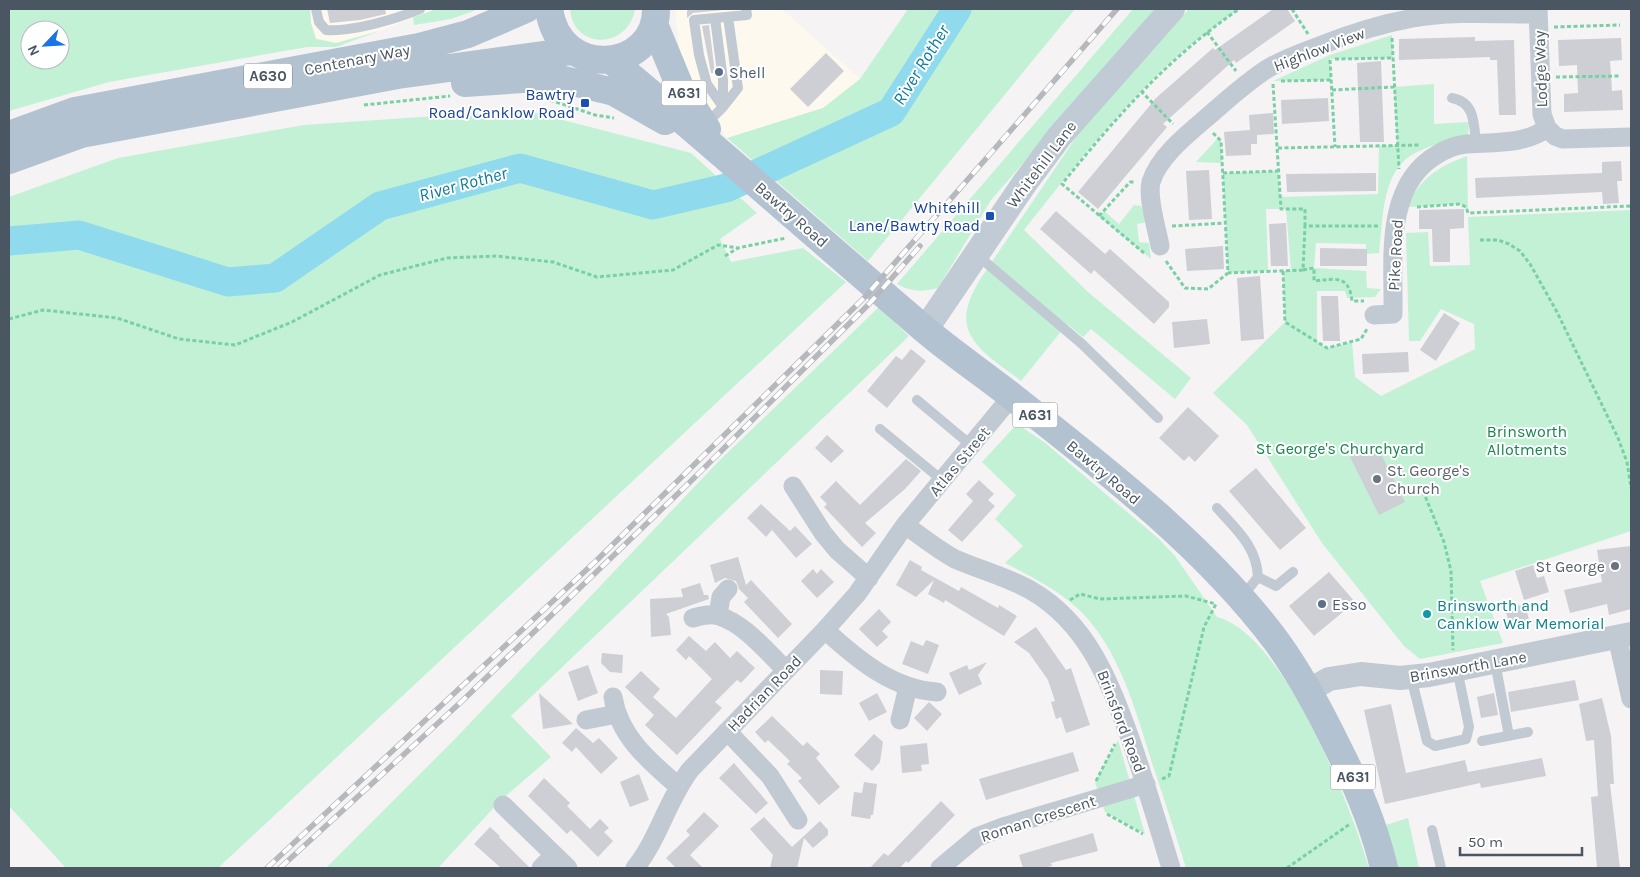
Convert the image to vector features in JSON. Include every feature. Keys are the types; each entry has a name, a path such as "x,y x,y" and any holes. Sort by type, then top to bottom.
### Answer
{"main road":[{"name":"Centenary Way","path":"9,135 75,111 410,49 468,34 526,9"},
{"name":"A630","path":"548,9 558,38 572,51 593,60 611,60 635,50 645,41 655,16"},
{"name":"Whitehill Lane","path":"925,330 1024,184 1059,137 1172,9"},
{"name":"Bawtry Road","path":"655,16 680,87 714,117 730,159"},
{"name":"A630","path":"9,160 81,134 398,75 572,51"},
{"name":"Bawtry Road","path":"611,60 730,159 774,200 925,330 1012,396 1169,526 1230,599 1277,643 1308,691 1342,756 1367,812 1384,868"},
{"name":"A630","path":"286,96 552,77 614,92 730,159"}],"street":[{"name":"Highlow View","path":"1151,184 1154,174 1165,158 1202,121 1246,83 1289,58 1325,50 1391,22 1441,15 1538,17"},
{"name":"Lodge Way","path":"1538,17 1542,114 1547,128"},
{"path":"1547,128 1555,136 1564,139 1631,137"},
{"name":"Pike Road","path":"1374,315 1393,314 1398,211 1418,170 1430,158 1462,144 1528,139 1547,128"},
{"path":"1151,184 1157,227 1157,256"},
{"name":"Atlas Street","path":"905,525 1012,396"},
{"path":"793,486 823,533 837,550 869,578"},
{"name":"Hadrian Road","path":"635,868 649,851 678,786 705,752 825,630 869,578 905,525"},
{"name":"Brinsford Road","path":"905,525 954,558 1032,591 1058,609 1074,625 1101,665 1111,685 1146,784 1171,868"},
{"path":"718,615 721,597 728,589"},
{"path":"693,618 705,615 718,615 731,621 747,633 786,670"},
{"path":"825,630 857,658 908,687 937,692"},
{"path":"1624,636 1631,699"},
{"name":"Brinsworth Lane","path":"1308,691 1329,679 1361,674 1411,676 1495,662 1624,636"},
{"path":"900,720 908,687"},
{"path":"586,720 615,705 630,738 640,751 678,786"},
{"path":"727,731 770,776 798,820"},
{"name":"Roman Crescent","path":"940,868 978,836 1146,784"},
{"path":"503,805 548,862 568,868"}],"lane":[{"path":"316,9 319,22 326,30 336,31 381,21 420,9"},
{"path":"714,117 699,55 694,20 748,15 746,9"},
{"path":"714,117 738,88 728,17"},
{"path":"714,117 724,80 715,18"},
{"path":"1452,98 1466,104 1472,114 1476,144"},
{"path":"976,255 1082,344 1158,418"},
{"path":"917,400 972,446"},
{"path":"880,429 943,480"},
{"path":"1217,508 1252,548 1258,564 1258,577"},
{"path":"1258,577 1276,586 1293,572"},
{"path":"1230,599 1258,577"},
{"path":"1495,662 1509,736"},
{"path":"1411,676 1427,741 1435,746 1466,739 1468,734 1469,727 1457,669"},
{"path":"1482,741 1528,732"},
{"path":"1432,830 1441,868"}],"path":[{"path":"1239,9 1178,55 1141,91 1062,184 1099,216 1157,256 1166,264 1185,288 1208,289 1228,273 1314,268 1314,281 1336,278 1344,281 1349,286 1352,301 1368,301 1374,315 1361,339 1327,348 1286,322 1282,271"},
{"path":"1292,9 1325,50 1331,80 1335,147"},
{"path":"1538,17 1620,25"},
{"path":"1391,22 1398,211"},
{"path":"1207,32 1246,83"},
{"path":"1325,50 1393,58"},
{"path":"1540,77 1621,76"},
{"path":"1303,270 1305,209 1281,209 1273,81 1331,80"},
{"path":"1332,90 1394,87"},
{"path":"1141,91 1186,137"},
{"path":"356,106 453,96"},
{"path":"545,99 595,115 621,119"},
{"path":"1202,121 1221,141 1228,273"},
{"path":"1278,148 1424,145"},
{"path":"1223,173 1278,171"},
{"path":"1099,216 1130,182 1151,184"},
{"path":"1305,226 1398,211 1460,204 1466,207 1468,213 1631,206"},
{"path":"1157,227 1226,223"},
{"path":"9,319 43,310 117,318 179,339 235,345 292,322 380,275 447,258 496,256 552,262 597,276 673,270 718,245 738,248 814,234"},
{"path":"1480,240 1498,240 1509,244 1520,251 1530,264 1558,312 1618,438 1627,462 1631,488"},
{"path":"725,256 738,248"},
{"path":"1157,256 1166,264"},
{"path":"1423,491 1444,542 1451,571 1454,652 1457,669"},
{"path":"1058,609 1080,594 1100,599 1186,596 1230,599"},
{"path":"1146,784 1169,776 1204,627 1230,599"},
{"path":"1287,868 1367,812"}],"shaded area":[{"path":"310,9 437,9 379,31 336,43 316,38 311,23"},
{"path":"675,9 782,9 860,79 823,108 727,138 681,66"}],"green space":[{"path":"9,9 310,9 311,23 316,39 336,43 379,31 336,47 307,47 109,82 9,111"},
{"path":"437,9 479,9 451,19 414,25 413,17"},
{"path":"570,9 635,9 630,22 622,32 612,38 601,40 590,38 580,32 573,22"},
{"path":"908,9 1075,9 868,261 727,138 823,108 860,79"},
{"path":"1133,9 1157,9 991,200 938,288 917,290 907,289 897,284"},
{"path":"1189,9 1239,9 1190,45 1145,87 1098,139 1024,230 1088,292 1191,378 1175,399 1091,329 1083,337 1067,324 1021,381 991,358 974,341 968,330 966,319 971,296 979,281 1089,118"},
{"path":"1392,35 1393,58 1330,59 1331,80 1273,81 1330,55"},
{"path":"1434,84 1434,124 1469,122 1468,135 1424,149 1410,156 1401,164 1393,175 1385,200 1379,253 1366,254 1366,244 1316,243 1314,268 1366,271 1367,288 1381,289 1375,297 1347,298 1345,291 1317,291 1317,342 1327,348 1352,342 1355,377 1381,396 1475,349 1474,324 1441,309 1420,341 1409,341 1406,233 1428,232 1430,266 1470,265 1468,217 1631,210 1631,531 1480,581 1503,643 1420,659 1404,646 1322,543 1247,425 1213,393 1285,322 1283,271 1291,270 1286,209 1266,209 1268,271 1228,273 1223,173 1278,171 1280,197 1378,194 1379,146 1397,145 1394,87"},
{"path":"524,110 691,153 757,213 720,239 731,262 803,248 846,282 218,868 66,868 9,806 9,197 118,158 304,125"},
{"path":"1218,138 1221,141 1222,163 1196,162"},
{"path":"1467,156 1468,213 1465,207 1460,204 1407,207 1424,181 1431,175 1448,164"},
{"path":"1134,205 1141,206 1148,222 1137,224 1139,242 1149,243 1151,259 1099,216 1104,211 1119,224"},
{"path":"879,307 909,336 511,716 551,757 500,801 438,868 326,868 454,740 718,462"},
{"path":"1017,424 1044,442 1158,538 1175,556 1217,617 1242,630 1266,655 1290,688 1331,766 1369,868 1186,868 1124,679 1103,640 1091,622 1068,600 1005,563 1023,546 995,519 1016,495 982,462"},
{"path":"1118,740 1145,834 1105,812 1095,782"},
{"path":"1408,818 1419,868 1396,868 1386,825"}],"building":[{"path":"327,9 385,9 386,14 360,20 330,23"},
{"path":"689,9 733,9 693,13 687,18 687,11"},
{"path":"1273,9 1287,9 1295,21 1236,63 1234,60 1163,124 1167,127 1098,209 1078,192 1156,98 1213,48 1215,50"},
{"path":"709,25 715,73 711,73 702,26"},
{"path":"1475,37 1475,41 1514,40 1516,115 1499,115 1497,60 1490,60 1490,57 1399,60 1399,39"},
{"path":"1621,38 1622,60 1610,61 1612,91 1622,90 1623,110 1564,112 1564,94 1578,93 1577,65 1559,66 1558,40"},
{"path":"826,53 844,71 808,107 790,89"},
{"path":"1381,61 1384,142 1360,142 1357,63"},
{"path":"1328,98 1329,121 1282,124 1281,100"},
{"path":"1273,113 1274,134 1257,135 1257,144 1251,144 1251,155 1226,156 1224,132 1250,130 1249,115"},
{"path":"1621,161 1622,181 1617,181 1619,203 1603,204 1602,192 1476,198 1475,178 1602,173 1602,162"},
{"path":"1209,170 1212,219 1189,220 1186,171"},
{"path":"1376,173 1376,191 1287,192 1286,174"},
{"path":"1464,209 1464,228 1450,229 1450,262 1433,262 1432,229 1419,229 1419,210"},
{"path":"1056,211 1105,254 1110,249 1169,302 1169,307 1154,324 1094,270 1091,274 1040,229"},
{"path":"1286,223 1288,266 1271,266 1269,224"},
{"path":"1223,246 1224,269 1187,271 1185,249"},
{"path":"1320,248 1367,249 1367,266 1320,266"},
{"path":"1260,276 1264,339 1241,341 1237,278"},
{"path":"1321,296 1338,296 1340,341 1323,341"},
{"path":"1444,313 1460,323 1436,361 1420,350"},
{"path":"1207,319 1210,344 1174,348 1172,322"},
{"path":"911,349 926,361 887,408 867,391 896,356 902,360"},
{"path":"1408,352 1409,372 1363,374 1362,354"},
{"path":"1188,407 1219,436 1195,462 1189,456 1184,461 1159,438"},
{"path":"827,435 844,451 831,463 815,448"},
{"name":"St. George's Church","path":"1376,444 1405,502 1379,515 1350,457"},
{"path":"906,459 921,471 905,489 865,523 876,533 862,547 824,507 827,504 820,497 836,481 860,505"},
{"path":"1256,468 1306,528 1280,550 1229,491"},
{"path":"979,480 994,494 988,500 995,506 962,542 948,530 973,501 966,494"},
{"path":"761,504 790,531 795,526 812,544 796,558 772,530 766,537 747,518"},
{"name":"St George","path":"1631,546 1631,609 1609,615 1607,604 1570,613 1564,590 1602,582 1597,550"},
{"path":"738,557 746,585 751,580 792,624 778,638 744,602 748,598 739,589 736,581 725,578 715,583 710,565"},
{"path":"910,560 922,567 921,570 959,591 961,587 998,608 999,605 1017,616 1004,636 945,600 944,603 928,594 934,580 916,597 896,585"},
{"path":"1533,565 1537,578 1544,576 1549,592 1524,600 1515,571"},
{"path":"813,569 817,574 821,569 834,582 817,598 801,581"},
{"name":"Esso","path":"1329,572 1355,602 1314,636 1289,606"},
{"path":"700,583 704,595 708,595 709,599 666,614 669,617 671,635 651,637 650,599 683,597 681,589"},
{"path":"1525,604 1529,620 1510,626 1505,609"},
{"path":"879,609 891,622 882,631 888,637 877,647 859,629"},
{"path":"1036,627 1066,670 1071,668 1090,725 1066,733 1061,717 1056,719 1051,702 1055,701 1048,680 1029,653 1014,642"},
{"path":"689,636 706,651 715,642 730,658 737,651 755,668 741,683 737,680 715,702 722,708 677,755 645,725 654,715 625,687 641,671 660,689 653,697 676,718 712,679 689,656 686,660 676,650"},
{"path":"926,640 939,645 928,674 902,664 911,641 923,646"},
{"path":"602,653 623,655 622,673 610,672 601,663"},
{"path":"987,662 978,675 982,684 959,695 949,673 967,665 969,670"},
{"path":"588,665 598,693 578,701 568,672"},
{"path":"820,670 843,671 842,695 820,694"},
{"path":"1575,680 1579,700 1511,712 1508,692"},
{"path":"539,693 573,724 543,729"},
{"path":"877,693 887,712 869,721 859,703"},
{"path":"1494,693 1498,715 1481,718 1477,697"},
{"path":"1602,698 1611,736 1614,784 1610,784 1620,868 1597,868 1591,797 1598,796 1594,740 1586,741 1579,704"},
{"path":"929,702 942,714 927,731 914,718"},
{"path":"1391,704 1406,773 1465,760 1468,772 1542,758 1546,776 1481,788 1480,783 1385,804 1364,710"},
{"path":"772,716 803,746 807,742 820,754 816,758 840,787 819,805 798,781 802,778 787,764 790,761 768,740 765,743 755,732"},
{"path":"576,728 593,743 599,738 618,758 601,774 576,747 572,752 562,743"},
{"path":"874,734 883,742 880,762 872,771 854,755"},
{"path":"927,743 929,764 921,765 922,771 902,773 900,746"},
{"path":"1073,752 1079,771 986,800 979,779"},
{"path":"734,763 768,803 756,814 719,778"},
{"path":"639,774 649,800 630,807 620,782"},
{"path":"544,778 570,803 567,806 590,829 600,819 609,828 604,832 613,841 598,857 571,830 567,834 528,796"},
{"path":"864,782 877,784 873,815 871,815 870,819 851,816 854,792 862,793"},
{"path":"941,801 955,815 908,863 906,861 900,868 870,868 884,853 888,856"},
{"path":"704,812 719,826 690,855 703,868 676,868 666,858 690,835 686,831"},
{"path":"764,817 792,847 820,821 828,830 828,835 813,848 804,838 797,868 770,868 773,855 750,829"},
{"path":"490,827 530,868 501,868 474,844"},
{"path":"1093,833 1098,851 1051,863 1052,866 1023,868 1019,855"}],"waterway":[{"name":"River Rother","path":"9,241 79,235 228,282 275,278 380,206 520,168 653,205 726,188 891,112 957,9"}],"railway":[{"path":"267,868 598,559 864,298 1117,9"},
{"path":"280,868 461,702 689,483 870,303 920,246"}],"place":[{"name":"Shell","path":"719,72"},
{"name":"Bawtry Road/Canklow Road","path":"585,103"},
{"name":"Whitehill Lane/Bawtry Road","path":"990,216"},
{"name":"St. George's Church","path":"1377,479"},
{"name":"St George","path":"1615,566"},
{"name":"Esso","path":"1322,604"},
{"name":"Brinsworth and Canklow War Memorial","path":"1427,614"}],"park label":[{"name":"Brinsworth Allotments","path":"1527,440"},
{"name":"St George's Churchyard","path":"1340,448"}]}
